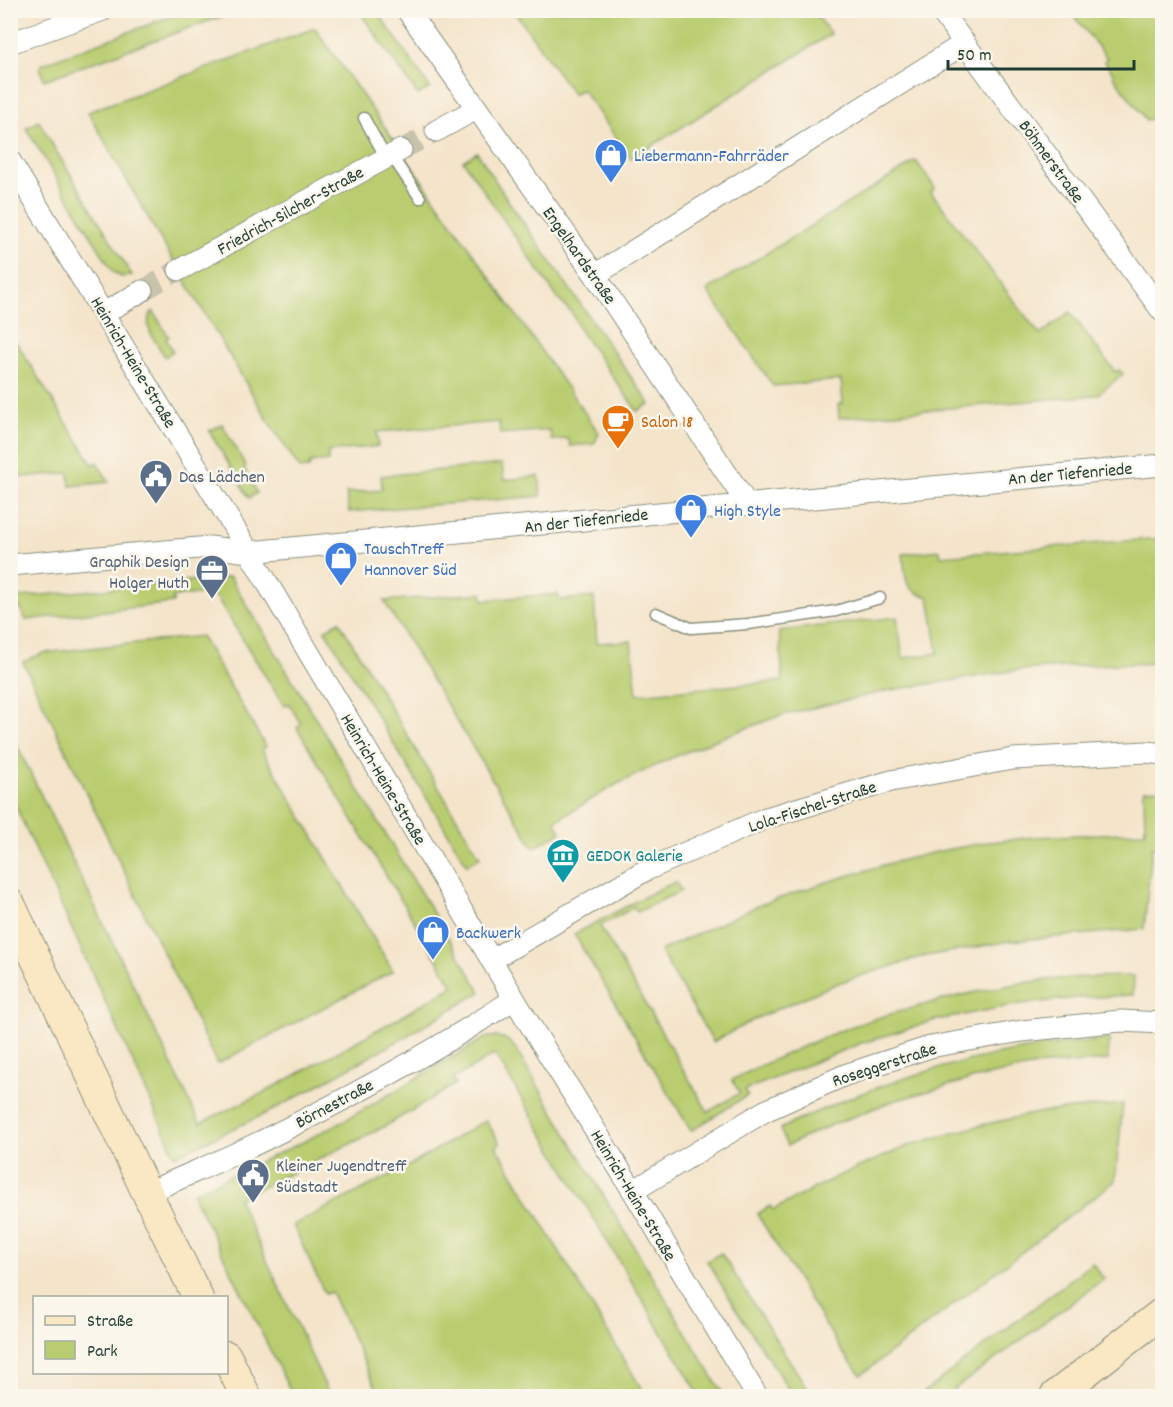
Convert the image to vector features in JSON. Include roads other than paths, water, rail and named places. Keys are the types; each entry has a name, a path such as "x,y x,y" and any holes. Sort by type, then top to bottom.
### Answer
{"street":[{"path":"10,44 103,10"},
{"name":"Engelhardstraße","path":"407,10 595,275 747,504"},
{"name":"Böhmerstraße","path":"940,10 1162,311"},
{"path":"595,275 965,43"},
{"path":"436,131 476,109"},
{"name":"Friedrich-Silcher-Straße","path":"179,270 393,154"},
{"name":"Heinrich-Heine-Straße","path":"10,161 249,552 514,999 757,1396"},
{"path":"104,313 142,291"},
{"name":"An der Tiefenriede","path":"10,565 210,547 249,552 1162,465"},
{"name":"Lola-Fischel-Straße","path":"491,960 646,870 766,818 891,781 1012,759 1148,752 1162,754"},
{"path":"10,904 197,1296"},
{"name":"Börnestraße","path":"147,1193 270,1137 363,1089 429,1052 514,999"},
{"name":"Roseggerstraße","path":"633,1191 765,1111 844,1075 930,1047 1022,1031 1121,1021 1162,1023"},
{"path":"1055,1396 1162,1313"},
{"path":"228,1360 246,1396"}],"lane":[{"path":"364,118 393,154 420,198"},
{"path":"656,613 692,628 748,624 836,611 880,598"}],"tunnel":[{"path":"401,150 436,131"},
{"path":"142,291 179,270"}],"place":[{"name":"Liebermann-Fahrräder","path":"611,184"},
{"name":"Salon 18","path":"618,450"},
{"name":"Das Lädchen","path":"156,505"},
{"name":"High Style","path":"691,539"},
{"name":"TauschTreff Hannover Süd","path":"341,587"},
{"name":"Graphik Design Holger Huth","path":"212,600"},
{"name":"GEDOK Galerie","path":"563,884"},
{"name":"Backwerk","path":"433,961"},
{"name":"Kleiner Jugendtreff Südstadt","path":"253,1204"}]}
